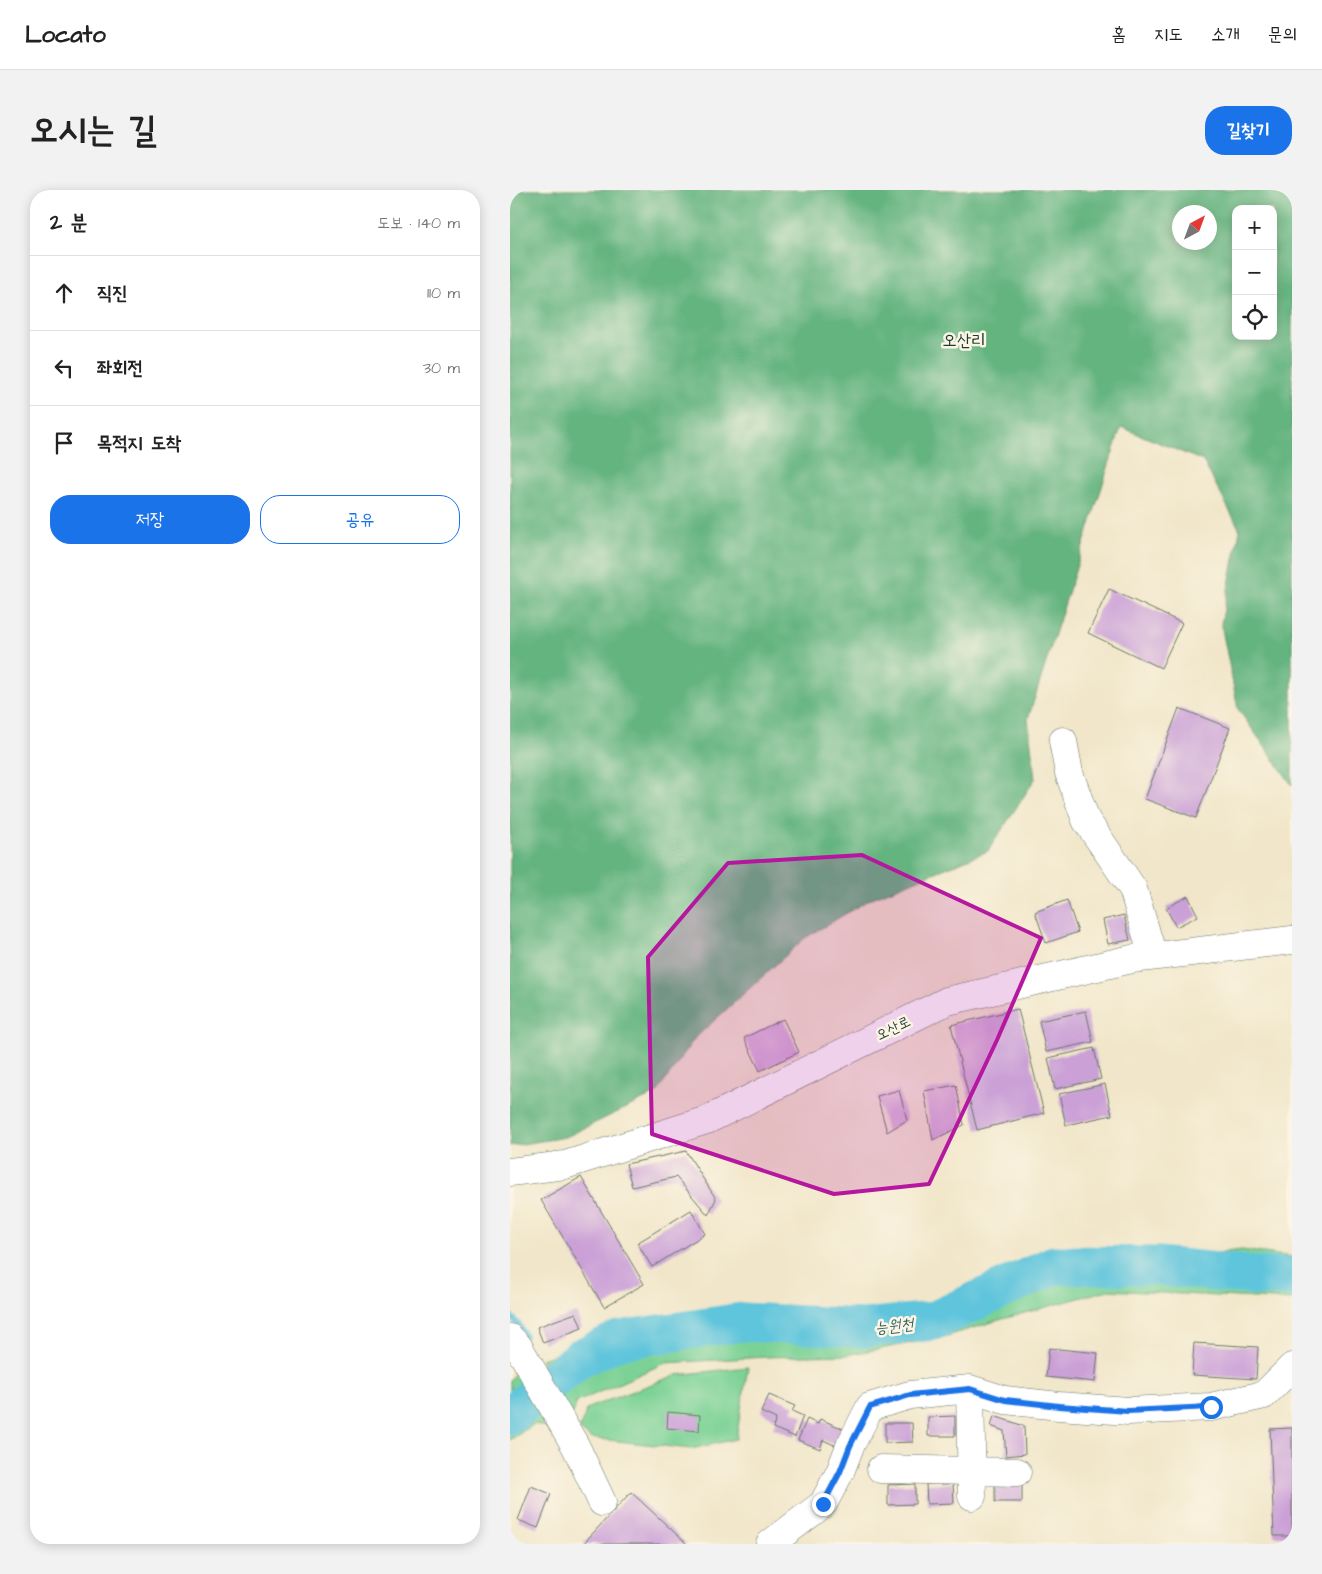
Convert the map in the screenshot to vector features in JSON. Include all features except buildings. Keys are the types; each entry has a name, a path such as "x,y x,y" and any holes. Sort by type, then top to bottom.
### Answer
{"street":[{"path":"1062,741 1069,773 1086,820 1133,888 1153,956"},
{"name":"오산로","path":"510,1172 566,1165 707,1120 947,1001 1116,962 1292,940"},
{"path":"514,1342 576,1447 602,1502"},
{"path":"770,1544 823,1504 870,1407 910,1395 970,1389 1005,1400 1079,1408 1128,1411 1211,1407 1264,1395 1292,1367"},
{"path":"970,1389 972,1483"},
{"path":"881,1469 972,1483 1017,1472"}],"highlighted area":[{"path":"862,855 1041,938 997,1040 929,1184 834,1194 652,1134 648,957 728,863"}],"green space":[{"path":"510,190 1292,190 1292,785 1238,709 1221,624 1240,530 1203,461 1121,427 1028,719 1035,779 988,851 872,898 805,938 694,1039 657,1093 566,1137 510,1146"},
{"path":"1242,1250 1292,1257 1292,1269 1053,1261 1053,1264 933,1319 864,1326 742,1321 618,1337 579,1356 550,1378 541,1359 618,1334 740,1318 861,1323 932,1316 1023,1268 1054,1256 1192,1256"},
{"path":"1057,1270 1161,1270 1247,1283 1292,1283 1292,1300 1108,1290 944,1337 847,1355 766,1357 665,1363 577,1402 570,1419 552,1384 617,1347 741,1328 863,1333 936,1325"},
{"path":"748,1367 736,1439 691,1449 590,1438 579,1429 588,1408 676,1375"},
{"path":"516,1373 519,1375 530,1396 510,1412 510,1380"},
{"path":"531,1400 549,1427 534,1424 510,1440 510,1418"}],"waterway":[{"name":"능원천","path":"510,1415 580,1358 619,1340 742,1322 864,1328 933,1321 1054,1265 1158,1266 1257,1276 1292,1277"},
{"path":"510,1315 519,1325 525,1336"}],"district":[{"name":"오산리","path":"964,340"}],"route":[{"path":"823,1504 870,1407 910,1395 970,1389 1005,1400 1059,1406 1128,1411 1211,1407"}]}
